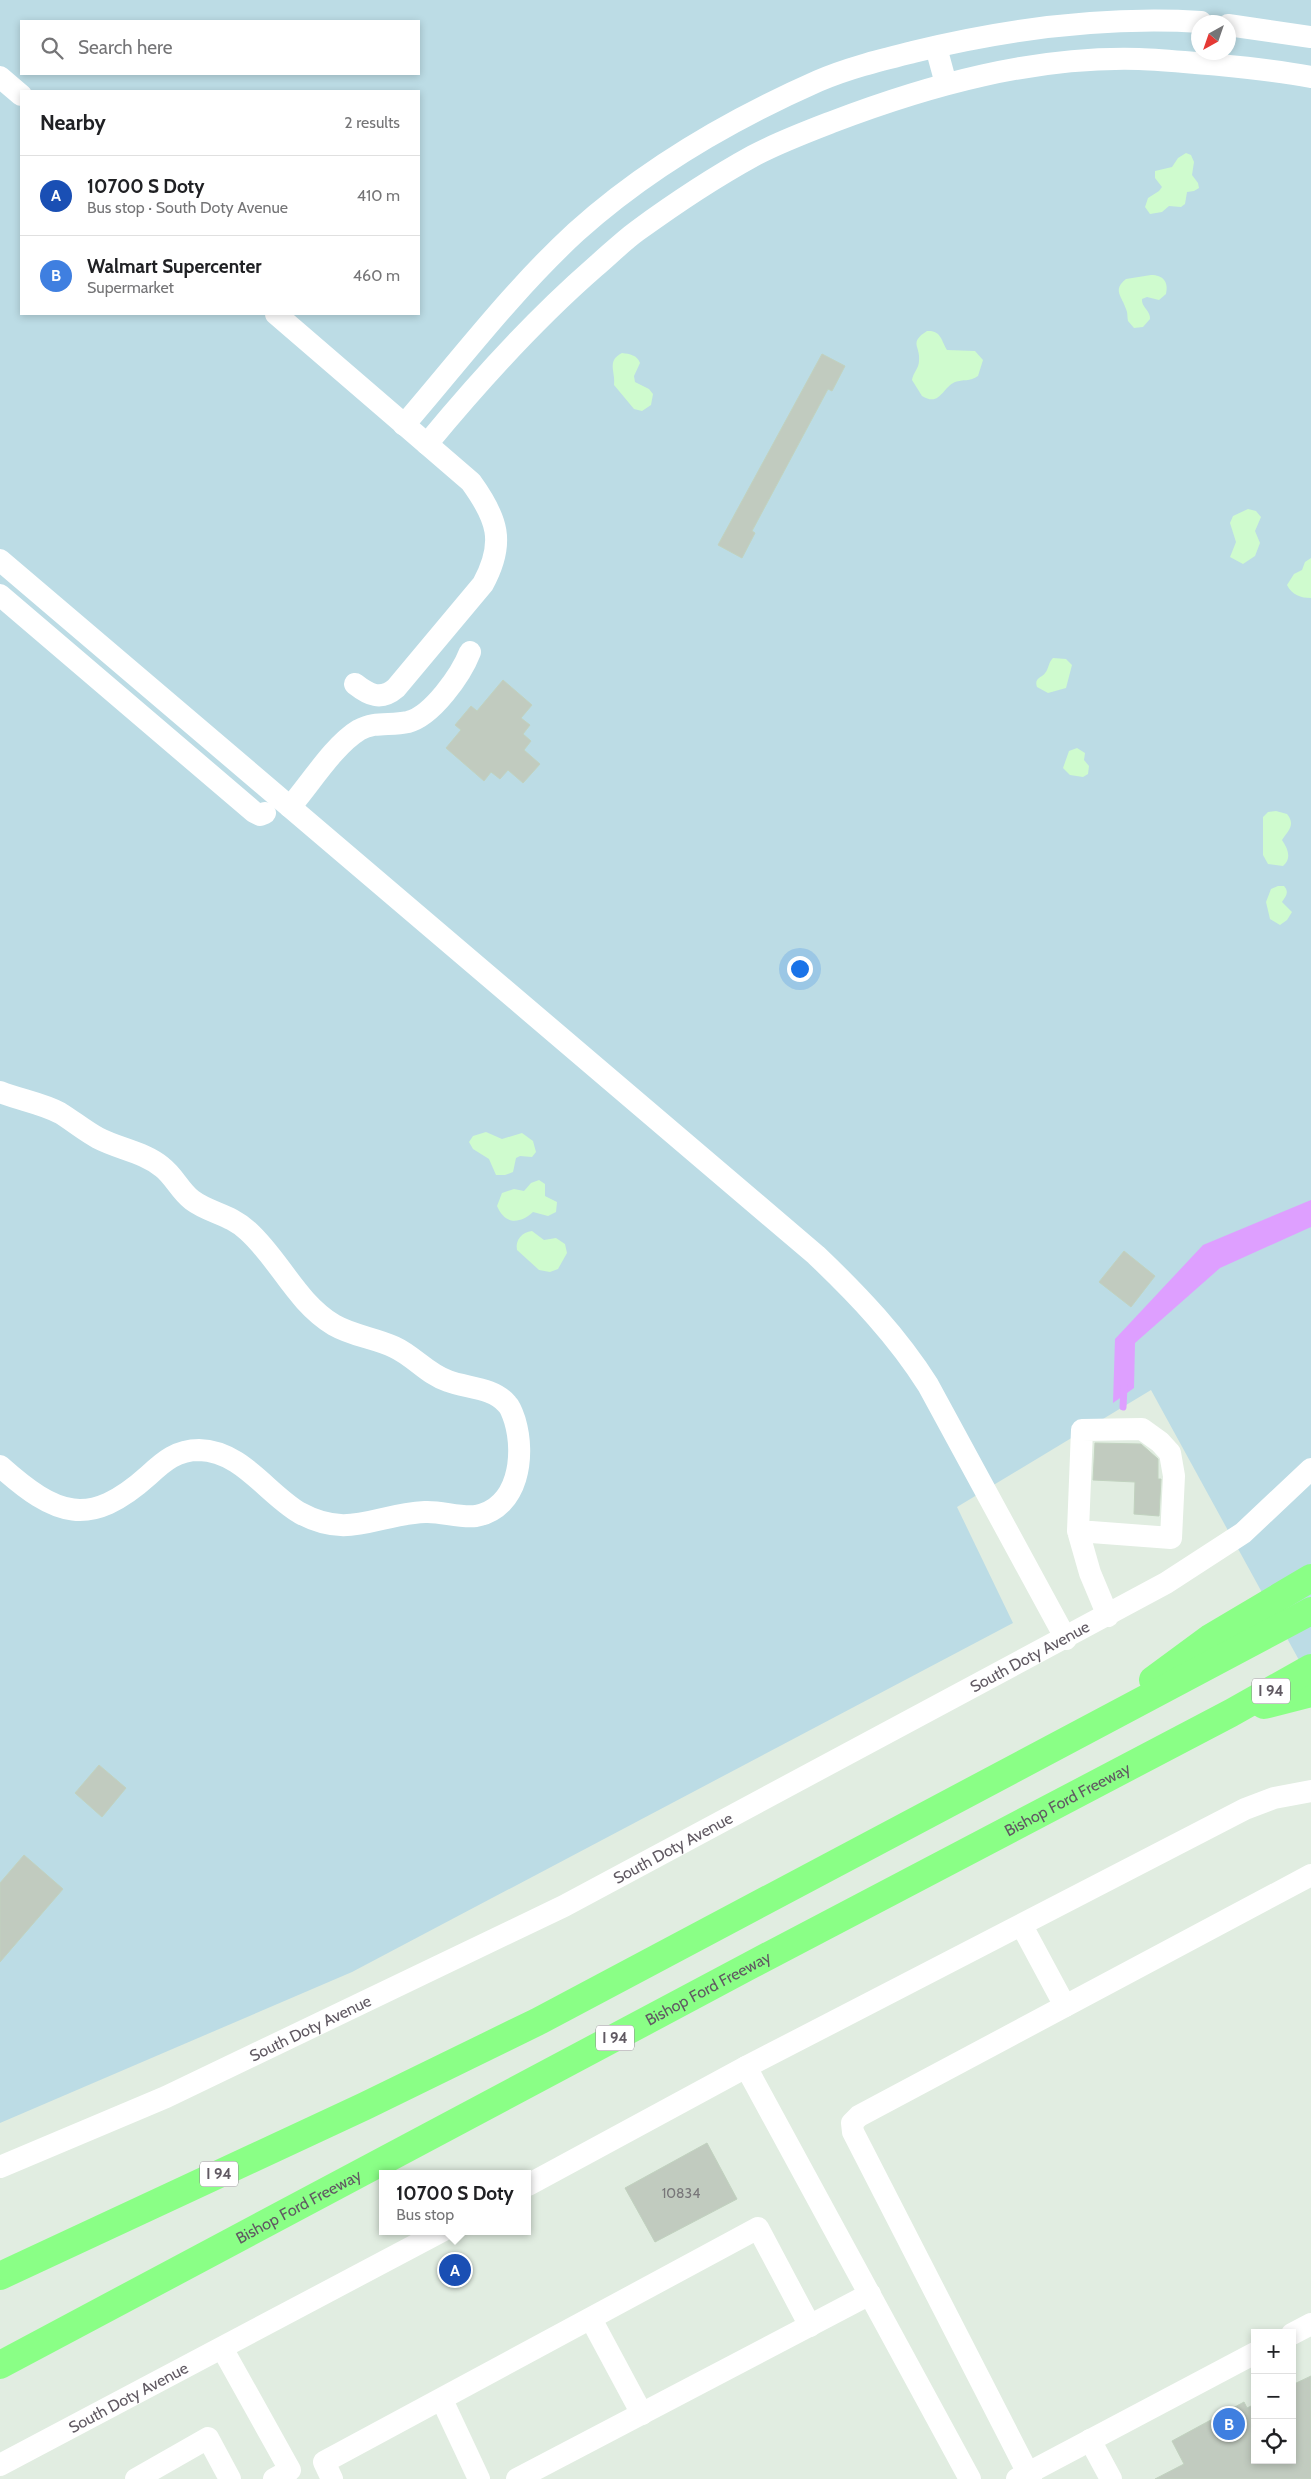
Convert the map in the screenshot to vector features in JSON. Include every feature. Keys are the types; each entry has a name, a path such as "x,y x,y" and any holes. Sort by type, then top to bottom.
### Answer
{"highway":[{"path":"1064,1744 1210,1638 1311,1578"},
{"name":"I 94","path":"0,2276 359,2108 537,2022 1064,1744 1311,1611"},
{"name":"Bishop Ford Freeway","path":"0,2365 751,1965 1231,1713 1311,1668"},
{"path":"1231,1713 1311,1693"}],"street":[{"path":"404,425 531,277 577,232 626,192 723,128 820,80 877,61 981,36 1101,22 1156,20 1191,22"},
{"path":"1236,26 1311,37"},
{"path":"936,47 946,84"},
{"path":"427,444 479,381 523,335 574,286 635,232 692,193 754,155 881,103 946,84 1016,70 1078,62 1138,59 1256,69 1311,77"},
{"path":"0,76 20,94"},
{"path":"277,315 471,482 490,510 497,540 492,567 483,584 396,688 389,694 379,697 367,693 355,684"},
{"path":"0,560 816,1255 876,1315 910,1356 928,1385 1066,1639"},
{"path":"0,595 254,812 260,815 265,813"},
{"path":"290,807 344,742 358,731 372,724 407,722 420,716 435,703 460,672 470,652"},
{"path":"0,1092 43,1105 61,1114 97,1138 140,1154 164,1168 193,1201 220,1212 248,1230 310,1308 335,1326 398,1349 436,1376 488,1391 499,1397 507,1404 513,1414 521,1454 519,1469 507,1495 488,1511 475,1516 428,1511 414,1512 346,1527 332,1525 300,1512 243,1467 227,1456 213,1451 182,1451 166,1459 128,1493 113,1502 82,1511 66,1509 38,1497 0,1466"},
{"path":"1078,1531 1171,1538 1174,1476 1170,1453 1160,1442 1142,1429 1082,1430 1078,1531 1090,1572 1108,1616"},
{"name":"South Doty Avenue","path":"0,2167 166,2097 564,1906 1066,1639 1166,1583 1242,1532 1311,1469"},
{"path":"531,2183 746,2067 1022,1926 1245,1809 1274,1798 1311,1791"},
{"path":"1251,2355 1090,2440 1025,2477 852,2128 855,2118 1311,1876"},
{"path":"1022,1926 1064,2006"},
{"path":"746,2067 970,2479"},
{"path":"222,2348 282,2475 328,2471 442,2400 758,2228 810,2326"},
{"name":"South Doty Avenue","path":"0,2465 434,2235"},
{"path":"517,2479 870,2294"},
{"path":"591,2319 642,2414"},
{"path":"1296,2332 1311,2324"},
{"path":"442,2400 479,2479"},
{"path":"136,2479 208,2438 230,2479"},
{"path":"1090,2440 1111,2479"}],"shaded area":[{"path":"0,0 1311,0 1311,1682 1151,1390 957,1507 1013,1623 352,1972 0,2123"},
{"path":"1311,1200 1311,1227 1220,1268 1135,1343 1134,1388 1113,1403 1115,1339 1203,1245"}],"sand":[{"path":"1186,153 1191,155 1194,162 1192,175 1199,188 1187,192 1185,204 1181,207 1169,206 1162,212 1150,214 1145,207 1148,198 1162,187 1155,178 1155,171 1172,167 1178,158"},
{"path":"1151,275 1159,276 1164,280 1167,286 1166,294 1159,300 1147,297 1142,299 1150,319 1143,327 1134,328 1128,321 1127,310 1119,293 1120,286 1126,279"},
{"path":"927,331 938,334 947,350 975,351 983,360 978,376 955,382 937,398 933,399 922,396 912,380 919,364 917,342 921,335"},
{"path":"622,353 633,355 639,360 640,363 634,376 635,382 649,389 653,394 651,405 642,411 634,409 614,385 613,363 617,356"},
{"path":"1248,509 1256,511 1261,517 1255,531 1260,543 1255,556 1243,564 1230,557 1236,542 1230,523 1233,516"},
{"path":"1311,558 1311,598 1294,594 1287,585 1294,574 1302,570 1305,562"},
{"path":"1053,658 1066,659 1072,665 1066,688 1048,693 1037,687 1036,683 1045,673"},
{"path":"1077,748 1085,753 1084,760 1089,766 1088,774 1083,777 1070,775 1063,768 1069,751"},
{"path":"1276,811 1287,814 1291,821 1290,828 1282,840 1288,853 1286,863 1283,866 1268,864 1263,855 1263,817 1268,812"},
{"path":"1278,886 1286,888 1286,895 1282,902 1292,912 1287,920 1280,925 1270,919 1266,902 1271,889"},
{"path":"486,1132 502,1139 522,1133 533,1141 536,1152 532,1157 520,1156 516,1158 513,1172 505,1175 496,1175 489,1159 473,1149 469,1142 473,1136"},
{"path":"539,1180 545,1184 545,1196 557,1202 556,1212 548,1216 533,1212 523,1219 513,1221 504,1217 497,1206 502,1193 514,1189 524,1191 531,1183"},
{"path":"532,1231 544,1240 556,1238 565,1244 567,1253 558,1269 550,1272 539,1270 517,1250 517,1243 520,1237"}],"building":[{"path":"822,354 845,366 832,391 828,389 752,531 755,533 742,558 718,545"},
{"path":"503,680 532,705 521,718 530,725 523,734 531,741 524,750 540,764 523,783 508,770 500,779 491,772 484,781 446,748 461,730 455,725 471,706 477,711"},
{"path":"1124,1251 1155,1276 1131,1307 1099,1282"},
{"path":"1095,1443 1141,1444 1158,1459 1158,1479 1161,1479 1159,1516 1134,1514 1135,1482 1093,1480"},
{"path":"99,1765 126,1788 102,1817 75,1793"},
{"path":"24,1855 63,1889 0,1962 0,1883"},
{"path":"707,2143 737,2199 655,2242 625,2188"},
{"path":"1311,2376 1311,2479 1155,2479 1184,2464 1172,2441 1244,2402 1247,2408 1251,2406 1251,2464 1296,2464 1296,2383"}],"waterway":[{"path":"1123,1407 1124,1386"}],"place":[{"name":"10700 S Doty","path":"455,2270"},
{"name":"Walmart Supercenter","path":"1229,2424"}]}
